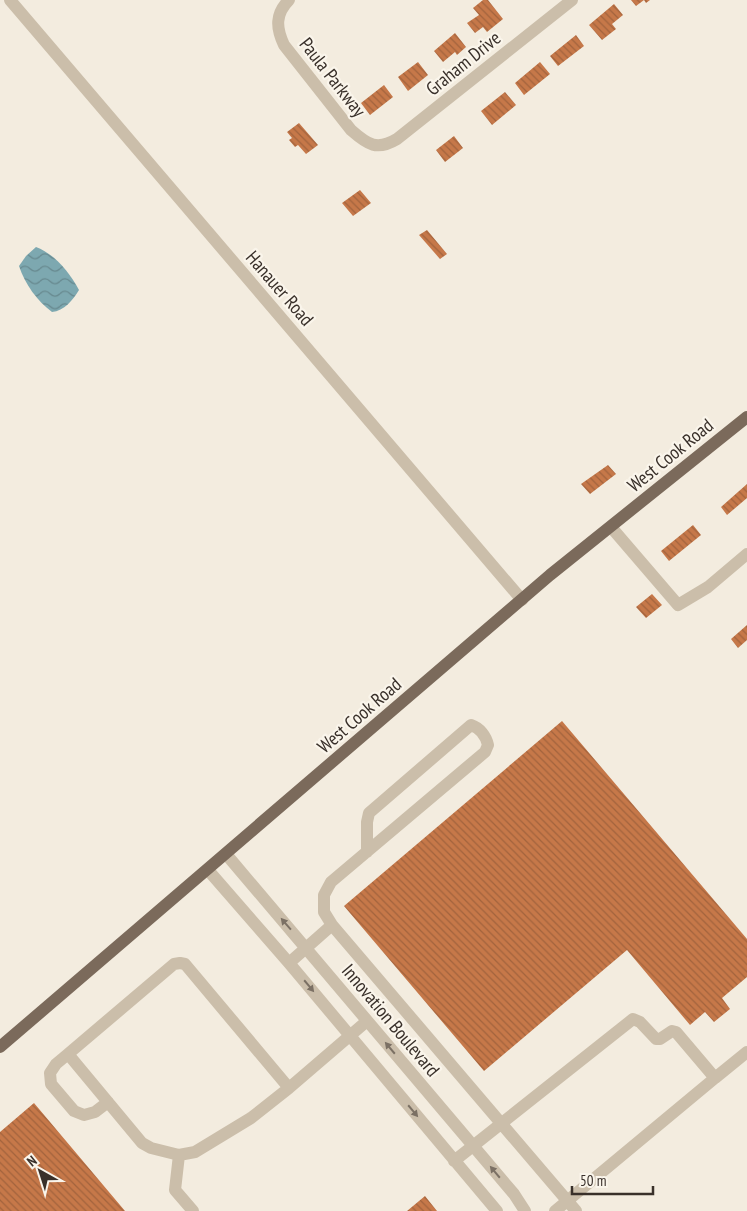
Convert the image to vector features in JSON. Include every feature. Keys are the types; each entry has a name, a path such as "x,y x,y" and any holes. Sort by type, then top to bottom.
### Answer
{"main road":[{"name":"West Cook Road","path":"0,1047 522,600 747,417"}],"street":[{"name":"Hanauer Road","path":"10,0 522,600"},
{"name":"Paula Parkway","path":"290,0 284,6 277,21 280,37 284,45 351,130 362,140 374,146"},
{"name":"Graham Drive","path":"374,146 386,145 397,139 572,0"},
{"path":"610,527 678,605 708,587 747,554"},
{"path":"367,852 366,822 369,814 472,725 477,727 486,738 488,744 484,752 367,852 331,882 324,895 324,912 332,925 572,1206"},
{"name":"Innovation Boulevard","path":"226,854 514,1194 525,1211"},
{"path":"208,870 289,963 497,1211"},
{"path":"289,963 332,925"},
{"path":"108,1102 95,1112 84,1116 74,1110 51,1084 50,1073 56,1064 174,964 180,963 185,964 289,1088"},
{"path":"454,1161 633,1019 640,1022 656,1039 660,1039 672,1031 676,1032 715,1078"},
{"path":"68,1054 142,1143 151,1148 179,1155 195,1152 251,1118 367,1021"},
{"path":"555,1211 572,1206 715,1078 747,1052"},
{"path":"179,1155 174,1190 192,1211"}],"water":[{"path":"36,247 56,259 79,290 74,298 60,310 52,312 32,292 19,266"}],"building":[{"path":"483,0 488,0 503,19 487,32 483,27 475,33 467,23 479,15 473,8"},
{"path":"631,0 644,0 636,6"},
{"path":"614,4 623,15 612,24 616,29 602,40 589,25"},
{"path":"455,33 466,47 457,55 455,52 443,62 434,51"},
{"path":"576,35 584,46 558,66 550,56"},
{"path":"418,62 428,75 408,91 398,77"},
{"path":"540,62 550,74 524,95 515,83"},
{"path":"384,85 393,97 370,115 361,103"},
{"path":"505,92 516,105 492,125 481,111"},
{"path":"299,123 318,145 306,154 298,145 295,147 289,140 292,138 287,132"},
{"path":"454,136 463,148 445,162 436,150"},
{"path":"360,190 371,203 353,216 342,203"},
{"path":"427,230 447,254 440,259 419,235"},
{"path":"608,465 616,474 590,494 581,484"},
{"path":"747,484 747,498 727,515 721,507"},
{"path":"693,525 701,535 669,561 661,551"},
{"path":"652,594 662,605 646,618 636,607"},
{"path":"747,625 747,640 738,648 731,639"},
{"path":"562,721 747,939 747,977 722,998 730,1009 714,1022 705,1012 690,1025 627,950 484,1071 344,906"},
{"path":"34,1103 125,1211 0,1211 0,1132"},
{"path":"425,1196 437,1211 407,1211"}]}
